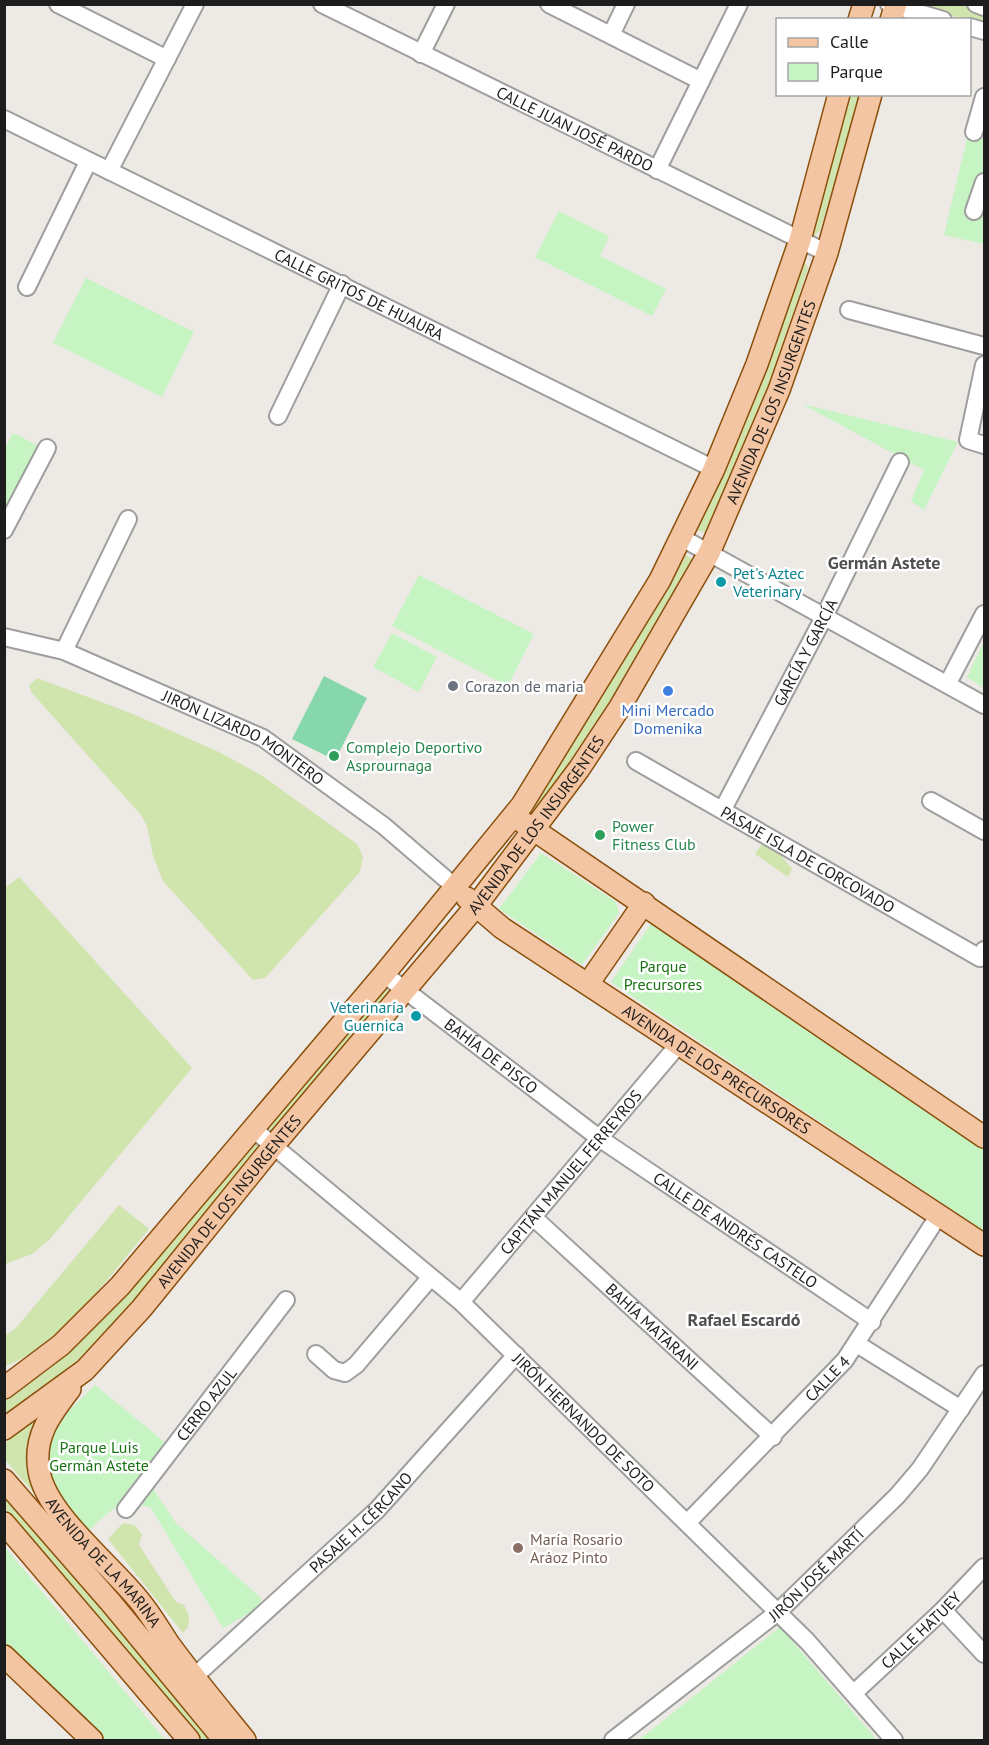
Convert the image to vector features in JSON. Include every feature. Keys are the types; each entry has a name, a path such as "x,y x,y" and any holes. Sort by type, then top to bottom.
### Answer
{"main road":[{"name":"AVENIDA DE LOS INSURGENTES","path":"4,1388 30,1370 68,1338 120,1286 384,974 513,816 608,666 682,538 714,469 757,364 800,240 838,96"},
{"name":"AVENIDA DE LOS INSURGENTES","path":"4,1429 85,1370 142,1308 274,1146 476,906 579,769 620,707 709,553 779,390 827,254 870,96"},
{"path":"513,816 644,903 984,1137"},
{"name":"AVENIDA DE LOS PRECURSORES","path":"455,887 502,928 984,1245"},
{"path":"588,984 644,903"},
{"path":"4,1379 30,1370"},
{"name":"AVENIDA DE LA MARINA","path":"85,1370 45,1422 37,1452 39,1473 46,1494 59,1512 137,1597 245,1740"},
{"name":"AVENIDA DE LA MARINA","path":"4,1480 112,1604 218,1733"},
{"path":"4,1523 189,1740"},
{"path":"4,1656 92,1740"},
{"path":"214,1701 218,1733"}],"street":[{"path":"58,4 167,58"},
{"path":"109,171 195,4"},
{"name":"CALLE JUAN JOSÉ PARDO","path":"322,4 827,254"},
{"path":"422,54 446,4"},
{"path":"549,4 701,81"},
{"path":"611,35 626,4"},
{"path":"657,170 739,4"},
{"path":"976,4 984,7"},
{"path":"893,9 934,18"},
{"path":"974,132 984,97"},
{"name":"CALLE GRITOS DE HUAURA","path":"4,119 308,271 342,284 714,469"},
{"path":"27,287 88,162"},
{"path":"974,211 984,182"},
{"path":"278,416 342,284"},
{"path":"849,310 984,346"},
{"path":"984,365 968,440 984,445"},
{"path":"4,530 47,448"},
{"name":"GARCÍA Y GARCÍA","path":"723,809 825,615 900,462"},
{"path":"64,651 128,519"},
{"path":"682,538 948,683 984,705"},
{"path":"948,683 984,615"},
{"name":"JIRÓN LIZARDO MONTERO","path":"4,637 64,651 263,738 384,826 455,887"},
{"name":"PASAJE ISLA DE CORCOVADO","path":"636,761 982,954"},
{"path":"931,801 984,831"},
{"name":"BAHÍA DE PISCO","path":"384,974 599,1138"},
{"name":"CAPITÁN MANUEL FERREYROS","path":"461,1302 679,1044"},
{"name":"JIRÓN HERNANDO DE SOTO","path":"252,1128 359,1214 430,1278 461,1302 688,1522 777,1612 854,1693 894,1740"},
{"name":"CALLE DE ANDRÉS CASTELO","path":"599,1138 872,1322"},
{"name":"CALLE 4","path":"688,1522 773,1437 845,1360 872,1322 939,1215"},
{"name":"BAHÍA MATARANI","path":"533,1217 773,1437"},
{"path":"316,1354 334,1370 345,1373 356,1365 430,1278"},
{"name":"CERRO AZUL","path":"126,1509 286,1300"},
{"path":"857,1344 962,1409"},
{"name":"PASAJE H. CÉRCANO","path":"195,1676 377,1510 516,1355"},
{"name":"JIRÓN JOSÉ MARTÍ","path":"613,1740 777,1612 897,1496 920,1469 984,1374"},
{"name":"CALLE HATUEY","path":"854,1693 943,1610 984,1567"},
{"path":"943,1610 984,1654"}],"green space":[{"path":"919,5 960,5 984,13 984,26 971,22 971,18 959,18"},
{"path":"846,96 861,96 820,230 814,237 812,228"},
{"path":"968,134 984,140 984,244 944,235"},
{"path":"559,211 609,236 600,256 666,289 652,316 535,257"},
{"path":"803,259 808,268 747,449 711,534 696,530"},
{"path":"86,278 194,332 162,397 53,343"},
{"path":"802,404 958,442 924,510 911,501 924,470"},
{"path":"13,433 43,448 5,522 5,449"},
{"path":"683,553 695,561 613,701 536,811 528,806"},
{"path":"419,575 534,634 508,686 392,626"},
{"path":"392,633 437,657 419,692 373,667"},
{"path":"984,642 984,688 967,677"},
{"path":"324,676 367,698 335,760 292,739"},
{"path":"37,678 128,712 219,752 261,775 357,844 363,857 360,872 265,978 253,980 163,881 153,856 147,826 141,815 32,693 29,686"},
{"path":"764,841 774,847 792,869 788,877 755,854"},
{"path":"541,853 616,902 619,913 582,965 499,909"},
{"path":"19,877 192,1068 50,1239 32,1254 5,1264 4,889"},
{"name":"Parque Precursores","path":"651,924 984,1148 984,1231 611,982"},
{"path":"384,984 391,988 347,1042 338,1060 173,1257 74,1365 5,1416 5,1397"},
{"path":"119,1205 149,1229 102,1286 64,1326 25,1357 5,1366 5,1336 16,1328"},
{"name":"Parque Luis Germán Astete","path":"95,1385 167,1444 147,1480 176,1523 261,1598 260,1607 223,1628 151,1508 140,1505 123,1505 110,1512 88,1531 60,1499 46,1475 42,1463 43,1449 57,1423"},
{"path":"41,1414 39,1499 5,1460 4,1444"},
{"path":"4,1493 212,1740 195,1740 5,1511"},
{"path":"123,1523 134,1525 142,1534 139,1545 176,1602 184,1605 189,1616 188,1627 183,1633 108,1539"},
{"path":"4,1546 165,1740 98,1740 5,1650"},
{"path":"780,1627 877,1740 639,1740"}],"place":[{"name":"Pet's Aztec Veterinary","path":"721,582"},
{"name":"Corazon de maria","path":"453,686"},
{"name":"Mini Mercado Domenika","path":"668,691"},
{"name":"Complejo Deportivo Asprournaga","path":"334,756"},
{"name":"Power Fitness Club","path":"600,835"},
{"name":"Veterinaría Guernica","path":"416,1016"},
{"name":"María Rosario Aráoz Pinto","path":"518,1548"}],"district":[{"name":"Germán Astete","path":"884,563"},
{"name":"Rafael Escardó","path":"744,1320"}]}
